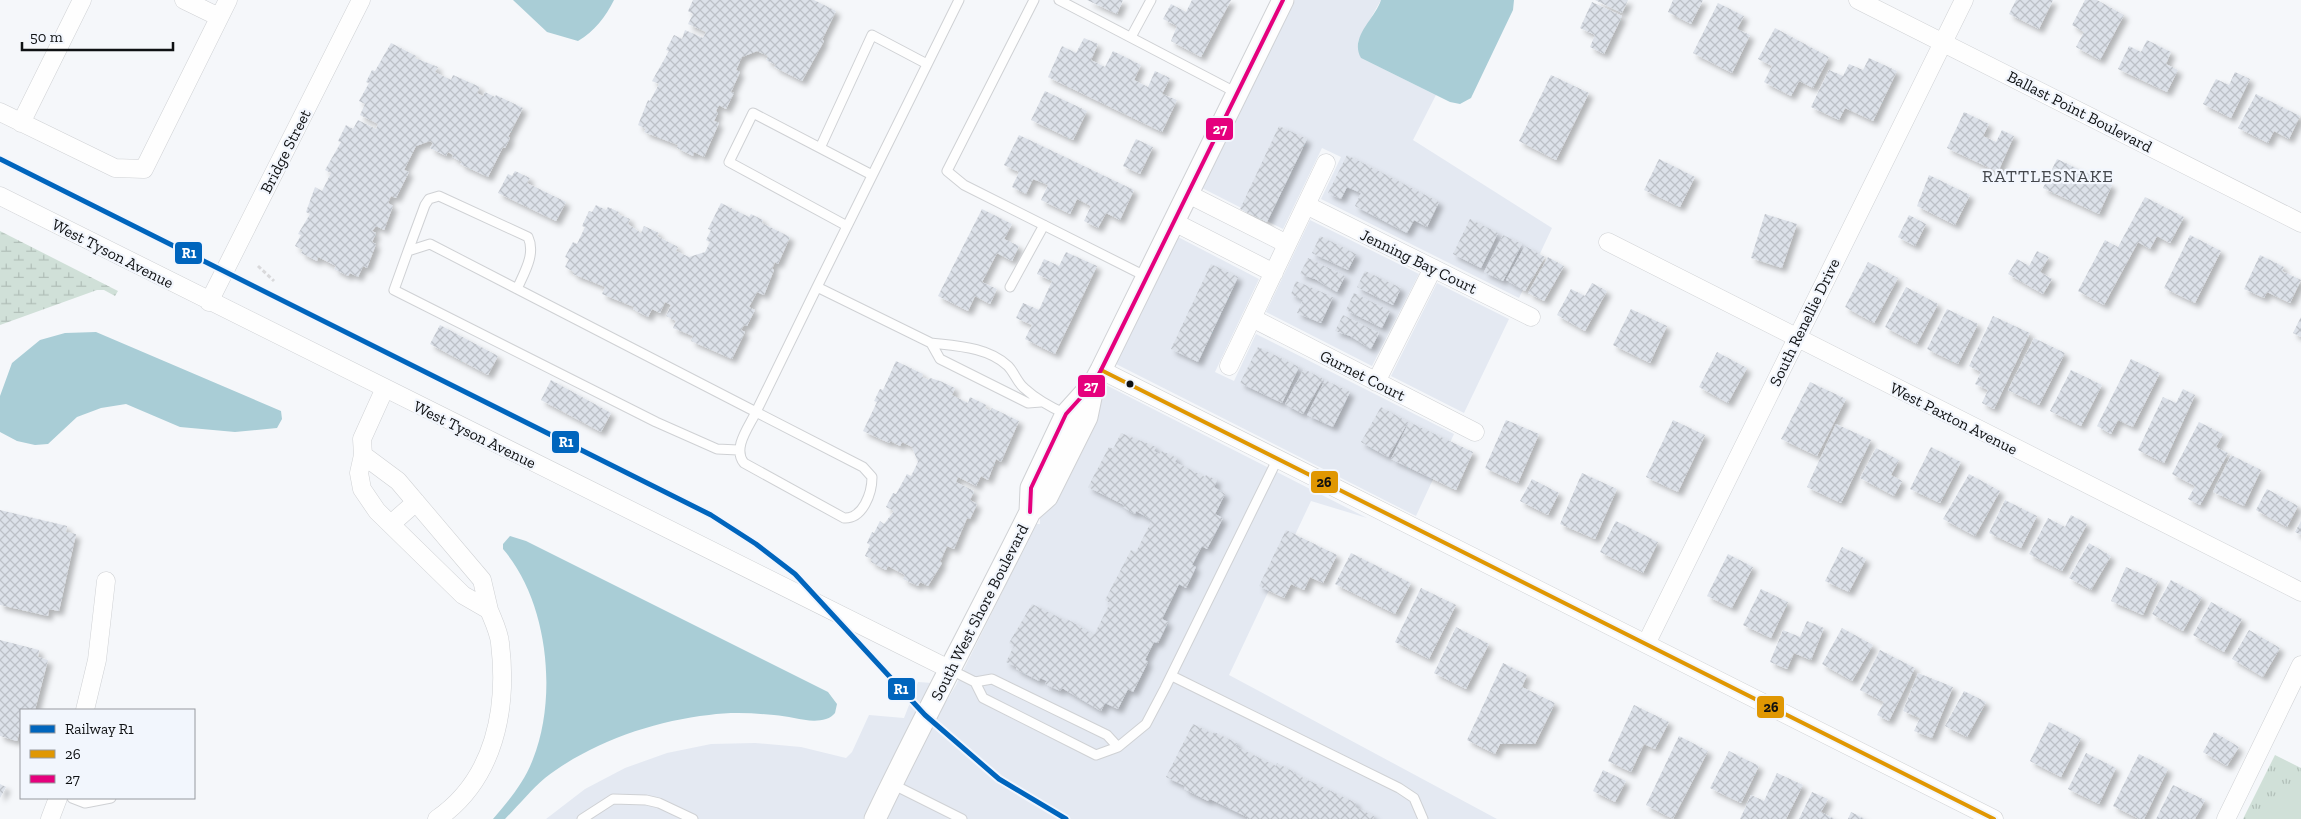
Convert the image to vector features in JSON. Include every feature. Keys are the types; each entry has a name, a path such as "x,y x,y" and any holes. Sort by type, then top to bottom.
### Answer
{"street":[{"path":"21,123 82,0"},
{"path":"184,0 219,17"},
{"path":"0,112 115,168 144,169 228,0"},
{"name":"Bridge Street","path":"209,302 361,0"},
{"name":"South West Shore Boulevard","path":"1030,512 1031,488 1066,414 1097,376 1283,0"},
{"name":"Ballast Point Boulevard","path":"1858,0 2301,223"},
{"name":"South Renellie Drive","path":"1646,644 1964,0"},
{"path":"1229,366 1326,163"},
{"path":"1188,194 1288,244"},
{"name":"West Tyson Avenue","path":"0,196 209,302 951,670"},
{"name":"Jenning Bay Court","path":"1306,205 1531,317"},
{"path":"1174,222 1274,273"},
{"name":"West Paxton Avenue","path":"1608,242 1796,339 2301,592"},
{"path":"1376,382 1433,268"},
{"name":"Gurnet Court","path":"1252,318 1475,432"},
{"path":"1097,376 1277,460 1994,819"},
{"name":"South West Shore Boulevard","path":"875,819 925,715 951,670 1030,512 1048,497 1088,417 1097,376"},
{"path":"385,388 362,438 363,455 360,473 362,489 377,511 463,595 489,610"},
{"path":"363,455 398,481 482,580 489,610 500,641 502,705 491,749 479,772 462,796 437,819"},
{"path":"391,524 416,502"},
{"path":"85,709 97,660 106,582"},
{"path":"2226,819 2301,665"},
{"path":"50,819 58,799"}],"lane":[{"path":"408,251 430,244 517,289 756,412 863,467 872,477 872,488 859,513 851,518 844,518 744,463 739,457 738,450 756,412 817,288 846,226 959,0"},
{"path":"1034,0 947,171 964,185 1147,277"},
{"path":"1059,0 1237,93"},
{"path":"1130,37 1151,0"},
{"path":"820,148 872,35 927,64"},
{"path":"846,226 729,162 754,113 872,175"},
{"path":"517,289 530,258 532,245 528,237 439,196 429,199 424,205 394,290 656,422 717,449 738,450"},
{"path":"1010,288 1044,225"},
{"path":"817,288 931,342 976,349 1007,366 1023,388 1033,393 1041,402 1066,414"},
{"path":"931,342 940,359 1028,403 1041,402"},
{"path":"975,682 983,698 1096,754 1118,747 1146,724 1172,676 1277,460"},
{"path":"951,670 975,682 992,679 1106,735 1118,747"},
{"path":"1172,676 1399,788 1414,798 1423,819"},
{"path":"892,784 962,819"},
{"path":"75,799 85,802 104,799"},
{"path":"582,819 613,799 646,800 659,803 693,819"}],"path":[{"path":"258,266 274,281"}],"shaded area":[{"path":"1295,0 1381,0 1358,41 1361,58 1436,95 1413,140 1552,228 1519,298 1321,199 1341,157 1322,148 1283,229 1202,188"},
{"path":"1310,220 1419,274 1372,366 1266,312"},
{"path":"1178,237 1259,279 1215,372 1234,381 1256,334 1454,434 1416,516 1116,364"},
{"path":"1437,283 1509,319 1464,413 1391,376"},
{"path":"1106,385 1367,518 1311,501 1229,675 1497,819 886,819 935,720 956,685 1036,524 1040,524 1040,518 1057,502 1097,422 1103,388"},
{"path":"918,682 932,683 863,819 546,819 585,789 625,768 667,753 711,744 755,743 801,747 846,758 852,752 869,715 904,718"}],"green space":[{"path":"0,231 118,291 115,296 104,290 97,290 0,325"},
{"path":"2275,755 2301,768 2301,819 2243,819"},
{"path":"2301,779 2301,819 2263,819 2277,791"}],"water":[{"path":"513,0 614,0 599,23 578,41 547,32"},
{"path":"1381,0 1514,0 1513,10 1471,98 1460,104 1450,102 1361,58 1358,50 1360,35"},
{"path":"96,332 281,411 282,419 277,428 235,432 180,427 126,404 101,408 77,417 48,444 35,445 17,441 0,432 0,396 12,363 40,340 65,333"},
{"path":"510,536 526,541 828,692 837,704 835,713 827,719 814,721 758,714 717,714 666,722 644,728 602,744 563,765 545,778 505,819 493,819 516,791 529,768 541,734 545,707 544,650 539,622 530,595 518,570 503,549 503,544"}],"building":[{"path":"693,0 814,0 836,11 822,40 824,41 802,81 774,67 776,65 766,60 768,56 757,51 742,57 736,70 740,72 731,92 734,93 726,109 719,105 716,111 718,113 714,121 719,123 704,157 694,152 693,156 677,148 678,145 644,132 646,129 638,125 648,100 650,101 659,84 652,81 669,51 666,50 674,35 682,39 685,30 703,38 706,32 688,24 693,14 688,11"},
{"path":"1087,0 1123,0 1117,14"},
{"path":"1192,0 1231,0 1201,57 1171,41 1177,26 1163,19 1171,4 1186,12"},
{"path":"1595,0 1628,0 1622,13"},
{"path":"1673,0 1703,0 1691,24 1668,12"},
{"path":"2016,0 2053,0 2039,29 2009,14"},
{"path":"2085,0 2097,0 2124,15 2100,60 2076,47 2084,32 2072,25"},
{"path":"1592,2 1622,16 1604,54 1590,47 1595,35 1580,28"},
{"path":"1718,3 1744,16 1737,29 1750,35 1732,73 1693,53"},
{"path":"1775,28 1829,57 1813,88 1799,81 1791,96 1764,82 1772,66 1758,59"},
{"path":"1084,38 1098,44 1091,60 1105,67 1113,51 1141,65 1134,80 1148,87 1155,71 1170,78 1162,94 1177,100 1162,132 1048,77 1062,46 1076,53"},
{"path":"2147,40 2171,52 2166,64 2178,70 2167,92 2118,69 2129,46 2141,52"},
{"path":"391,43 416,56 415,58 438,67 435,72 451,80 453,75 480,87 477,93 483,96 485,92 495,97 496,95 523,108 508,137 510,138 505,148 503,147 488,177 460,164 462,162 452,157 453,155 448,152 446,156 430,148 433,143 430,141 416,146 404,170 409,172 396,198 391,196 388,203 393,206 384,230 376,226 372,231 376,233 372,242 376,244 367,268 363,266 358,277 350,273 348,276 334,269 336,266 318,257 317,261 301,253 303,250 295,246 301,235 298,234 310,214 306,212 315,187 322,191 331,173 325,170 341,142 338,141 346,125 353,129 358,120 376,129 378,124 360,115 365,104 359,101 369,83 366,82 372,70 375,71"},
{"path":"1869,58 1897,71 1873,121 1845,108 1839,120 1811,107 1829,70 1843,76 1849,64 1863,70"},
{"path":"2235,72 2250,79 2231,118 2203,104 2216,79 2229,85"},
{"path":"1551,75 1589,93 1556,160 1519,141"},
{"path":"1045,91 1087,111 1073,140 1031,120"},
{"path":"2256,94 2300,116 2289,139 2274,131 2268,143 2238,128"},
{"path":"1964,112 1989,124 1983,136 1996,142 2002,130 2014,136 1998,172 1947,148"},
{"path":"1279,126 1307,139 1267,222 1240,209"},
{"path":"1019,135 1134,190 1120,220 1106,213 1098,228 1084,221 1091,206 1077,199 1070,214 1041,200 1048,185 1033,179 1026,194 1012,187 1019,172 1004,165"},
{"path":"1136,139 1153,147 1140,174 1123,166"},
{"path":"1347,155 1439,202 1427,227 1414,220 1407,233 1355,206 1361,193 1347,187 1341,199 1328,193"},
{"path":"1659,159 1695,177 1680,207 1644,190"},
{"path":"2057,159 2112,185 2099,214 2043,188"},
{"path":"515,171 530,178 527,183 566,202 556,221 498,193 508,174 512,176"},
{"path":"1929,175 1970,195 1955,225 1917,206"},
{"path":"2145,197 2184,217 2170,243 2157,236 2150,249 2138,242 2104,305 2078,291 2105,240 2118,247"},
{"path":"721,203 749,217 751,214 763,220 762,223 790,237 778,264 775,262 772,269 774,270 764,295 757,292 749,307 755,310 747,326 744,325 741,330 745,332 732,359 691,341 693,336 673,328 676,321 666,316 671,305 665,302 660,313 652,309 648,317 633,309 634,307 602,294 605,287 573,274 574,272 565,267 569,259 565,257 573,242 577,244 585,227 582,226 589,211 592,212 596,205 606,210 608,207 619,212 618,214 630,219 628,224 641,233 644,226 659,233 657,236 678,247 676,251 689,257 705,252 710,242 706,240 711,230 708,229"},
{"path":"982,209 1012,224 1004,239 1019,246 1012,261 997,253 982,282 997,289 990,304 975,296 968,311 938,296"},
{"path":"1765,214 1797,224 1782,268 1751,258"},
{"path":"1909,215 1926,224 1915,246 1898,237"},
{"path":"1470,219 1498,233 1481,268 1453,254"},
{"path":"1503,235 1522,244 1503,281 1484,272"},
{"path":"2190,235 2221,251 2195,303 2164,288"},
{"path":"1320,236 1356,254 1348,270 1312,253"},
{"path":"1525,246 1545,257 1525,291 1506,280"},
{"path":"2037,251 2049,257 2040,272 2052,279 2043,294 2008,274 2017,259 2029,266"},
{"path":"1066,252 1097,266 1055,354 1025,339 1032,325 1016,318 1023,303 1039,310 1052,281 1037,274 1044,259 1059,266"},
{"path":"2260,255 2284,267 2282,271 2301,280 2290,303 2267,292 2264,298 2244,289"},
{"path":"1548,257 1564,266 1544,301 1528,293"},
{"path":"1308,258 1345,276 1337,292 1315,279 1300,274"},
{"path":"1868,262 1898,278 1874,323 1845,307"},
{"path":"1211,264 1238,277 1198,362 1171,349"},
{"path":"1365,271 1401,288 1393,305 1357,287"},
{"path":"1296,281 1333,297 1321,323 1297,313 1303,300 1291,294"},
{"path":"1592,283 1607,291 1585,331 1557,315 1571,289 1585,296"},
{"path":"1906,287 1938,304 1917,344 1885,327"},
{"path":"1354,293 1390,311 1382,328 1346,310"},
{"path":"1631,309 1667,326 1650,363 1613,345"},
{"path":"1947,309 1978,324 1958,364 1927,349"},
{"path":"1343,315 1379,333 1371,349 1350,336 1335,331"},
{"path":"1993,316 2030,333 1994,409 1982,403 1988,390 1975,384 1981,372 1969,366"},
{"path":"2301,317 2301,337 2293,333"},
{"path":"440,325 498,356 488,375 430,344"},
{"path":"2034,338 2065,353 2039,405 2008,390"},
{"path":"1258,347 1299,367 1282,403 1240,383"},
{"path":"1717,352 1747,368 1728,403 1699,387"},
{"path":"2131,359 2160,373 2133,427 2118,420 2111,434 2097,426"},
{"path":"896,361 923,374 922,377 940,381 955,388 952,395 968,403 970,397 986,405 985,408 990,411 992,408 1019,421 1001,462 996,459 988,480 981,476 976,486 958,477 956,482 974,491 970,500 977,504 970,519 967,518 954,549 947,546 940,562 942,563 928,586 920,582 918,586 903,579 905,575 888,566 886,570 871,562 872,559 865,556 870,545 867,543 872,532 874,533 880,521 884,524 894,511 886,507 893,493 896,494 907,474 911,476 918,462 912,447 902,442 900,446 890,441 889,443 863,431 877,402 874,401 880,389 883,390"},
{"path":"1304,369 1323,379 1303,414 1285,404"},
{"path":"2071,370 2102,385 2081,426 2050,411"},
{"path":"551,380 611,413 601,432 541,400"},
{"path":"1325,380 1350,392 1333,427 1307,415"},
{"path":"1810,382 1846,399 1817,456 1781,439"},
{"path":"2183,389 2195,395 2164,463 2138,450 2163,397 2176,403"},
{"path":"1381,407 1408,422 1388,457 1361,442"},
{"path":"1506,420 1539,434 1518,483 1485,468"},
{"path":"1673,420 1705,435 1678,492 1646,477"},
{"path":"1409,422 1473,452 1456,490 1391,459"},
{"path":"2199,422 2223,434 2216,447 2228,453 2200,505 2188,499 2195,486 2172,474"},
{"path":"1836,424 1871,440 1841,503 1807,487"},
{"path":"1121,433 1156,447 1154,451 1160,454 1162,451 1177,458 1175,462 1205,477 1206,475 1217,480 1214,487 1225,494 1215,514 1223,518 1207,549 1202,546 1192,565 1196,567 1186,588 1179,584 1162,619 1168,622 1158,643 1154,642 1145,660 1148,662 1133,692 1128,689 1118,709 1105,703 1101,711 1062,688 1060,691 1045,684 1047,681 1040,678 1039,681 1006,662 1014,646 1009,643 1032,604 1066,621 1067,619 1094,635 1110,603 1105,600 1131,550 1136,552 1152,520 1136,511 1135,514 1123,507 1124,505 1088,487 1109,447 1113,449"},
{"path":"1931,447 1961,462 1940,503 1910,489"},
{"path":"1876,448 1899,460 1891,475 1902,481 1894,496 1860,478"},
{"path":"2231,455 2261,470 2244,506 2213,492"},
{"path":"1582,473 1617,489 1595,539 1560,524"},
{"path":"1969,474 2000,491 1975,536 1943,519"},
{"path":"1532,479 1559,493 1548,515 1520,501"},
{"path":"2267,489 2298,506 2287,527 2256,510"},
{"path":"2005,500 2037,516 2021,548 1989,533"},
{"path":"0,510 67,526 66,532 76,534 59,611 49,609 48,616 0,605"},
{"path":"2071,515 2087,524 2062,571 2029,554 2048,518 2065,527"},
{"path":"1616,521 1658,542 1643,573 1600,552"},
{"path":"2301,521 2301,535 2295,532"},
{"path":"1286,530 1337,555 1323,583 1310,577 1304,590 1291,584 1284,598 1259,586"},
{"path":"2089,543 2111,556 2091,590 2069,578"},
{"path":"1842,547 1866,559 1849,592 1825,581"},
{"path":"1351,553 1411,583 1395,614 1335,584"},
{"path":"1728,554 1753,567 1732,608 1707,596"},
{"path":"2126,567 2158,581 2143,615 2111,601"},
{"path":"2171,580 2202,597 2183,631 2152,614"},
{"path":"1421,588 1456,605 1429,659 1395,642"},
{"path":"1761,589 1788,602 1771,638 1743,625"},
{"path":"2211,602 2242,619 2224,652 2193,635"},
{"path":"1807,621 1824,628 1811,660 1794,653 1787,669 1770,662 1783,630 1800,637"},
{"path":"1456,627 1489,644 1466,689 1434,673"},
{"path":"1842,628 1873,645 1852,681 1822,664"},
{"path":"2249,630 2280,648 2263,677 2232,659"},
{"path":"0,640 39,650 38,657 48,660 35,709 20,709 20,734 17,741 0,736"},
{"path":"1880,650 1915,668 1889,721 1877,715 1884,702 1860,690"},
{"path":"1503,663 1527,675 1522,687 1555,703 1535,744 1500,744 1495,754 1467,740"},
{"path":"1918,673 1953,687 1932,738 1914,731 1920,718 1903,711"},
{"path":"1964,691 1986,702 1967,737 1945,726"},
{"path":"1634,705 1669,722 1655,749 1644,744 1631,772 1608,761"},
{"path":"2049,722 2081,738 2061,777 2030,761"},
{"path":"1193,724 1237,743 1235,746 1276,766 1277,763 1293,773 1356,803 1355,807 1374,816 1373,819 1247,819 1247,817 1210,799 1208,801 1184,789 1185,786 1166,777"},
{"path":"2214,732 2239,747 2227,766 2203,752"},
{"path":"1679,736 1708,751 1673,819 1646,805"},
{"path":"1729,751 1759,766 1741,803 1710,788"},
{"path":"2086,753 2116,768 2099,804 2068,789"},
{"path":"2139,754 2168,769 2144,819 2139,819 2113,806"},
{"path":"1603,770 1626,781 1615,802 1593,791"},
{"path":"1777,773 1803,785 1786,819 1740,819 1751,795 1764,801"},
{"path":"0,784 6,787 0,798"},
{"path":"2173,785 2205,800 2195,819 2156,819"},
{"path":"1812,792 1828,799 1821,812 1835,819 1799,819"},
{"path":"1851,812 1865,819 1848,819"}],"rail line":[{"name":"R1","path":"0,159 711,515 756,544 795,574 925,715 999,779 1066,819"}],"transit line":[{"name":"27","path":"1030,512 1031,488 1066,414 1094,383 1101,370 1283,0"},
{"name":"26","path":"1101,370 1994,819"}],"district":[{"name":"RATTLESNAKE","path":"2048,176"}]}
